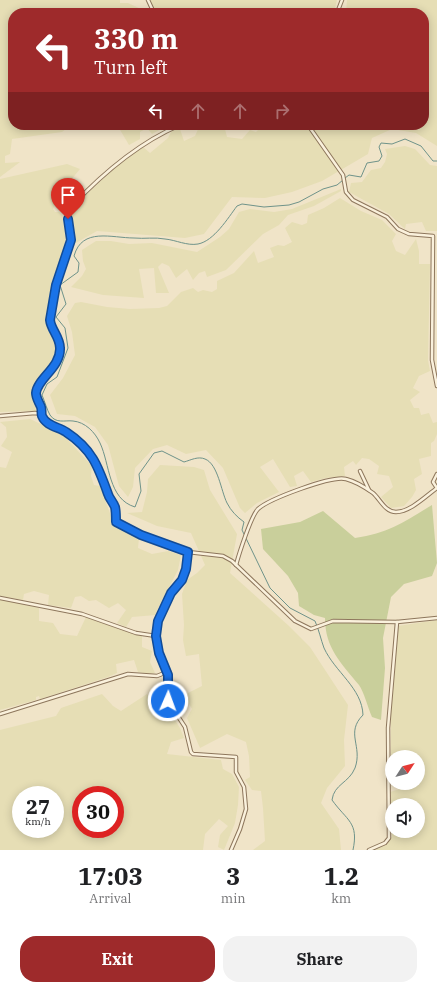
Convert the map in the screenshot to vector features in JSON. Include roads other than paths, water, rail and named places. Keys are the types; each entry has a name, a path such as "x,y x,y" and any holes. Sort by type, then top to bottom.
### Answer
{"street":[{"path":"41,414 42,409 36,392 45,377 52,370 60,348 50,320 56,285 71,240 68,219 71,207 133,151 168,130"},
{"path":"311,130 342,175 346,192 353,200 387,217 398,229 409,234 437,236"},
{"path":"432,236 432,360 437,386"},
{"path":"0,416 35,413 41,414 49,424 65,431 91,453 104,480 108,495 115,507 116,522 141,535 188,552 223,556 236,565 295,621 311,629 333,621 397,622 437,618"},
{"path":"360,471 370,491"},
{"path":"236,565 239,552 248,532 251,520 258,509 288,494 319,482 346,479 370,491 389,510 395,512 410,507 437,488 433,482 437,474"},
{"path":"188,552 186,569 182,580 171,593 158,621 156,636 159,653 167,672 168,701 185,727 191,752 193,754 236,757 236,772 244,787 246,809 240,829 231,850"},
{"path":"0,598 82,614 136,633 156,636"},
{"path":"369,850 385,843 389,838 388,728 397,622"},
{"path":"0,714 128,674 157,676 167,672"}],"waterway":[{"path":"345,178 349,175 361,177 367,163 379,161 382,156 379,147 381,143 392,144 405,139 421,146 433,161 437,161"},
{"path":"343,180 337,185 323,189 299,202 289,205 264,207 242,204 237,206 215,234 204,242 198,244 190,244 161,238 107,236 99,236 84,241 78,247 74,256 79,263 78,272 60,285 66,304 56,317 65,328 68,348 57,377 47,384 42,395 52,418 58,421 73,421 82,423 92,431 100,443 115,489 126,503 135,507 141,491 139,474 154,453 162,451 184,462 202,458 213,466 229,506 234,514 244,522 242,530 270,588 290,608 315,621 324,648 329,657 353,688 361,705 363,715 355,728 357,753 355,768 349,777 336,790 332,800 353,827 353,850"}]}
